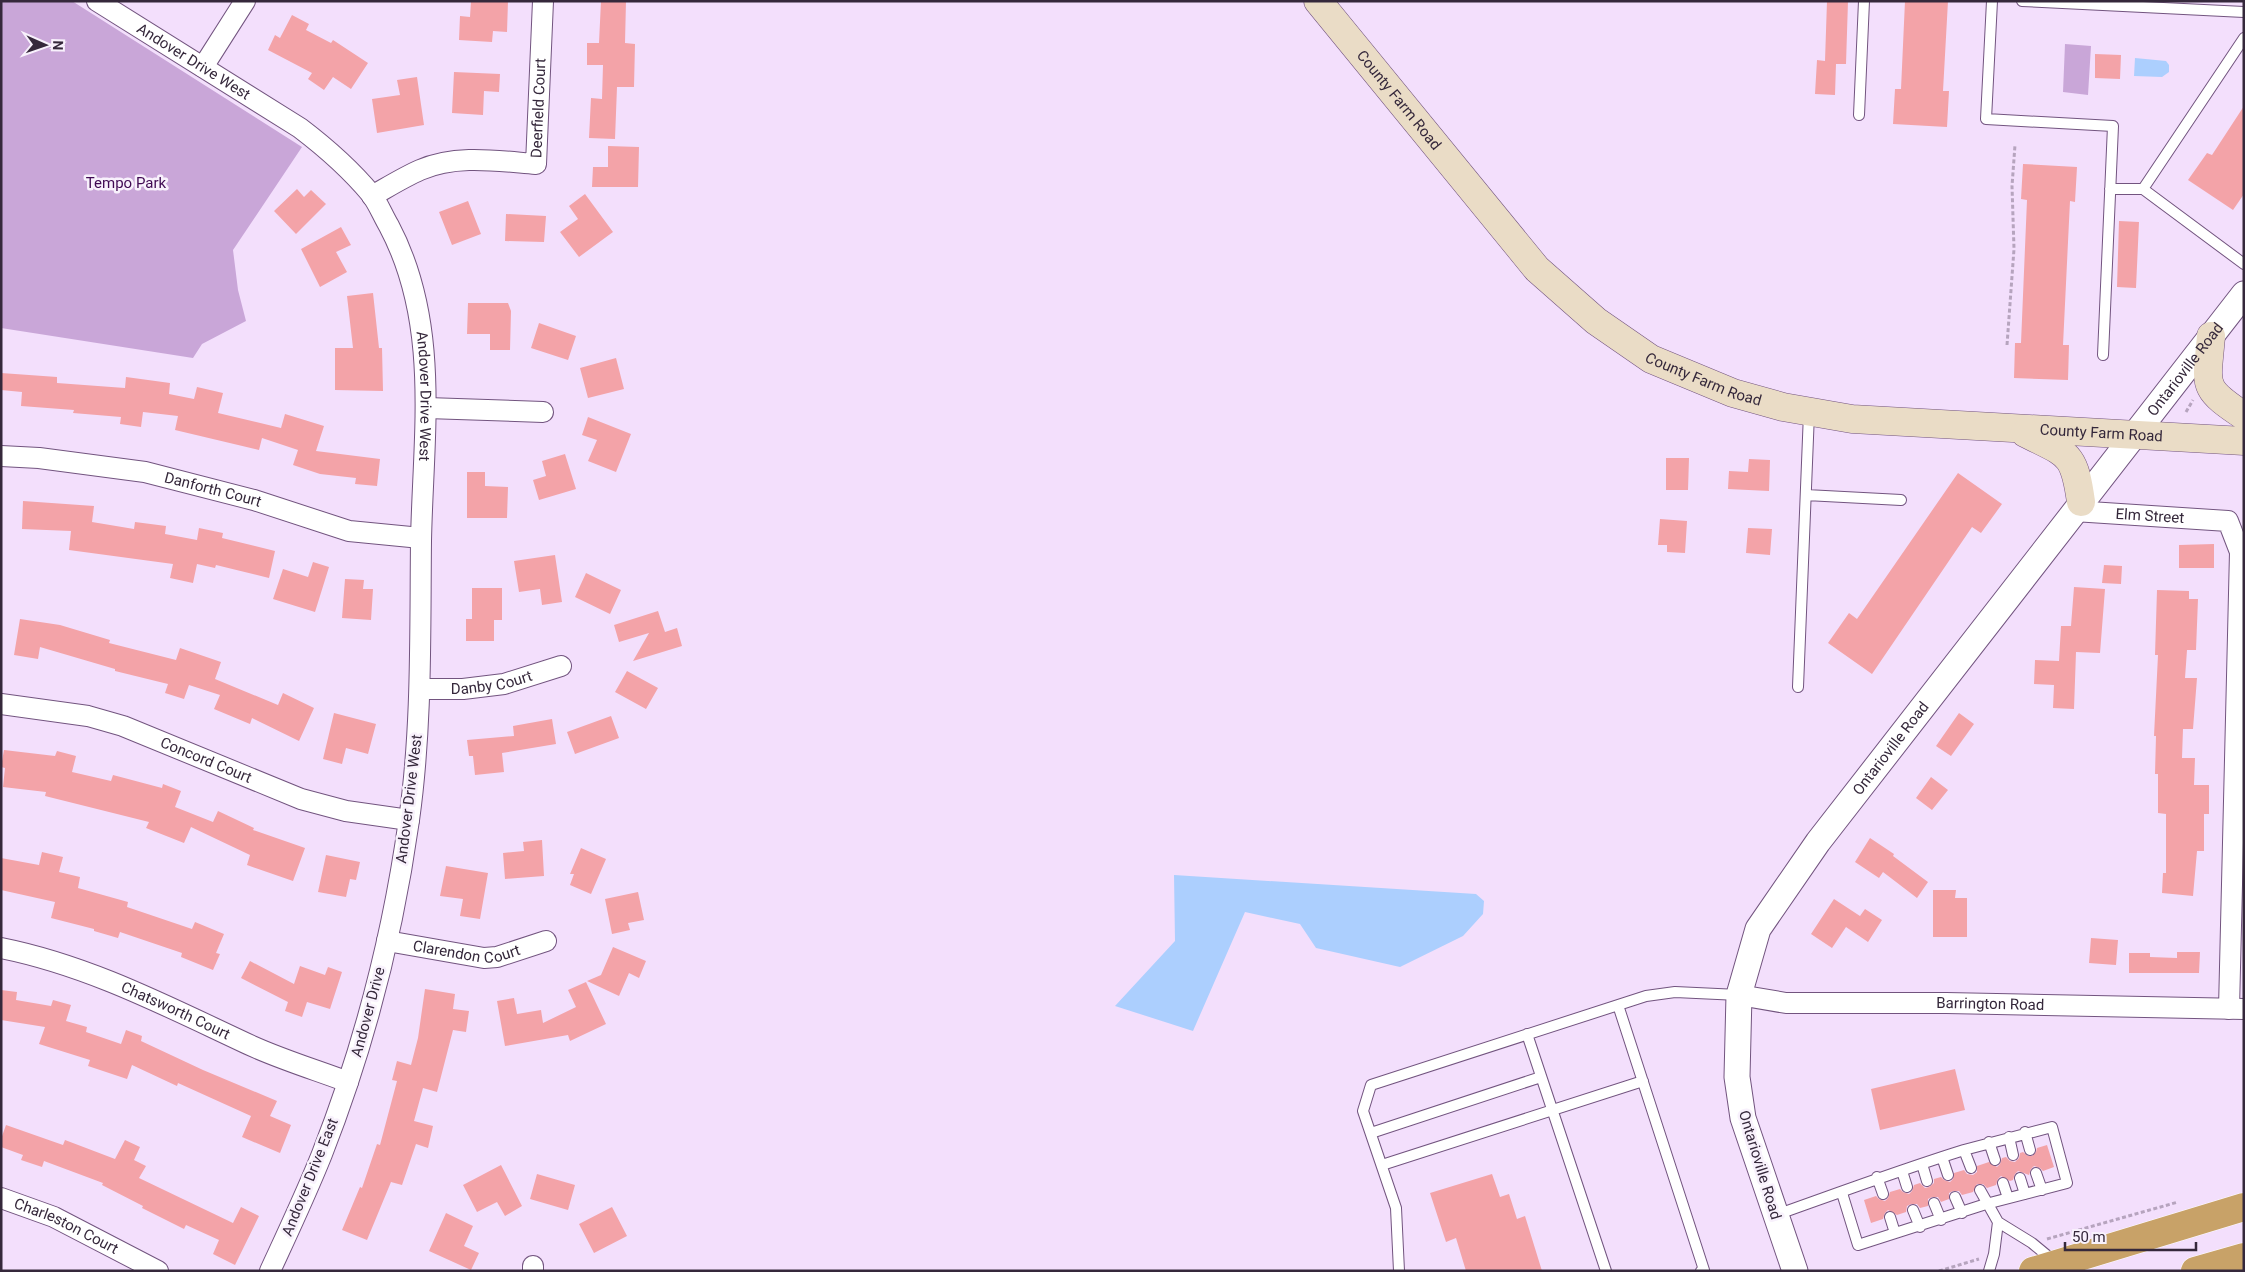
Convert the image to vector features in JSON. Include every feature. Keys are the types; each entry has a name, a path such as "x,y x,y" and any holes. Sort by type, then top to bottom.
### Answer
{"highway":[{"path":"2045,1267 2244,1207"},
{"path":"2195,1271 2244,1257"}],"main road":[{"name":"County Farm Road","path":"1318,1 1537,269 1584,312 1625,343 1651,359 1733,393 1783,407 1852,419 2244,441"},
{"path":"2211,336 2208,376 2210,389 2218,399 2244,416"},
{"path":"2017,429 2066,455 2077,472 2077,507"}],"street":[{"name":"Andover Drive West","path":"97,1 319,142 372,196 396,240 411,279 420,322 427,408 421,538 420,688 409,820 387,941"},
{"path":"203,67 245,1"},
{"name":"Deerfield Court","path":"372,196 421,169 446,162 476,160 536,164 544,1"},
{"name":"Ontarioville Road","path":"1795,1271 1743,1118 1737,1077 1739,995 1758,929 1791,880 2077,507 2244,294"},
{"path":"427,408 543,412"},
{"name":"Danforth Court","path":"1,456 49,459 145,472 254,500 349,531 421,538"},
{"name":"Elm Street","path":"2077,507 2228,521 2240,552 2236,1009"},
{"name":"Danby Court","path":"420,688 464,689 504,684 561,666"},
{"name":"Concord Court","path":"1,704 88,716 123,726 301,799 346,811 409,820"},
{"name":"Clarendon Court","path":"387,941 484,958 497,956 546,941"},
{"name":"Andover Drive","path":"348,1082 387,941"},
{"name":"Chatsworth Court","path":"1,948 65,964 120,984 254,1046 348,1082"},
{"name":"Barrington Road","path":"1739,995 1786,1003 1956,1003 2236,1009"},
{"name":"Andover Drive East","path":"270,1271 306,1193 348,1082"},
{"name":"Charleston Court","path":"1,1198 54,1217 158,1271"}],"lane":[{"path":"1859,115 1864,1"},
{"path":"1992,1 1986,119 2113,126 2103,354"},
{"path":"2022,1 2244,12"},
{"path":"2143,189 2244,38"},
{"path":"2110,189 2143,189 2244,264"},
{"path":"1798,687 1809,412"},
{"path":"1806,495 1901,500"},
{"path":"1400,1271 1396,1208 1363,1111 1371,1085 1646,996 1675,992 1739,995"},
{"path":"1618,1005 1704,1270 1701,1271"},
{"path":"1527,1034 1606,1271"},
{"path":"1371,1133 1541,1077"},
{"path":"1382,1165 1643,1081"},
{"path":"1776,1215 1842,1193 1877,1177 1902,1171 1989,1142 2052,1127 2067,1182 1986,1204 1920,1227 1858,1245 1842,1193"},
{"path":"2025,1132 2030,1150"},
{"path":"2009,1137 2013,1155"},
{"path":"1989,1142 1995,1160"},
{"path":"1964,1150 1971,1168"},
{"path":"1942,1157 1948,1175"},
{"path":"1922,1164 1927,1181"},
{"path":"1902,1171 1907,1187"},
{"path":"2036,1173 2042,1190"},
{"path":"1877,1177 1883,1194"},
{"path":"2020,1178 2025,1194"},
{"path":"2003,1183 2008,1198"},
{"path":"1980,1190 1986,1204 1998,1222 2032,1243 2045,1267"},
{"path":"1955,1197 1962,1213"},
{"path":"1934,1204 1941,1220"},
{"path":"1913,1210 1920,1227"},
{"path":"1890,1217 1895,1233"},
{"path":"1989,1271 1994,1254 1998,1222"}],"path":[{"path":"2007,345 2014,249 2012,186 2015,145"},
{"path":"2032,1243 2188,1199"},
{"path":"1939,1271 1994,1254"}],"green space":[{"name":"Tempo Park","path":"1,1 72,1 302,147 233,250 238,290 246,321 202,344 193,358 1,328"},
{"path":"2065,44 2091,46 2088,95 2063,92"}],"water":[{"path":"2135,58 2166,61 2169,65 2169,72 2162,77 2134,76"},
{"path":"1174,875 1476,894 1484,901 1483,914 1463,936 1400,967 1316,948 1300,924 1245,912 1193,1031 1115,1006 1175,941"}],"building":[{"path":"471,1 508,1 507,32 493,31 492,42 459,40 460,16 470,17"},
{"path":"601,1 626,1 625,43 635,44 634,87 617,87 615,139 589,138 591,98 602,99 603,65 587,65 587,43 599,43"},
{"path":"1827,1 1848,1 1846,64 1836,64 1835,95 1815,94 1817,60 1825,61"},
{"path":"1905,1 1948,1 1943,91 1949,91 1947,127 1893,124 1895,89 1901,89"},
{"path":"292,15 309,24 306,30 331,43 333,40 368,63 351,89 333,77 324,90 308,79 312,73 268,50 275,35 280,38"},
{"path":"2095,54 2121,55 2120,79 2095,78"},
{"path":"454,72 500,74 499,92 484,91 483,115 452,113"},
{"path":"417,77 424,125 377,133 372,99 400,95 397,80"},
{"path":"2244,106 2244,194 2233,210 2188,180 2207,153 2212,155"},
{"path":"608,146 639,147 638,187 592,187 593,167 608,167"},
{"path":"2023,164 2077,167 2075,202 2070,201 2063,345 2069,345 2068,380 2014,378 2015,343 2021,343 2027,200 2021,199"},
{"path":"297,189 304,197 311,190 326,204 296,234 274,211"},
{"path":"585,194 613,232 579,257 560,232 578,219 569,206"},
{"path":"468,201 481,234 452,245 439,212"},
{"path":"506,214 546,216 544,242 505,241"},
{"path":"2119,221 2139,222 2136,288 2117,287"},
{"path":"341,227 351,245 336,252 347,272 320,287 301,249"},
{"path":"373,293 379,348 382,348 383,391 335,390 335,348 353,348 347,296"},
{"path":"468,303 508,303 511,311 510,350 490,350 490,334 467,334"},
{"path":"539,323 576,336 568,360 531,348"},
{"path":"616,358 624,389 588,398 580,368"},
{"path":"1,373 57,377 57,383 125,388 126,377 170,383 169,394 194,399 197,387 223,393 218,413 281,428 285,414 324,426 316,451 380,459 377,486 355,484 356,478 320,474 293,465 298,450 262,438 259,450 175,430 178,416 143,412 141,427 120,424 121,417 73,413 74,410 21,406 22,392 1,390"},
{"path":"588,417 631,434 616,472 588,461 597,440 582,435"},
{"path":"565,454 576,489 539,500 533,480 546,476 542,461"},
{"path":"1666,458 1689,458 1688,490 1666,490"},
{"path":"1749,459 1770,460 1769,491 1728,489 1729,471 1748,472"},
{"path":"467,472 485,472 485,486 508,487 507,518 467,518"},
{"path":"1958,473 2002,504 1981,533 1972,527 1872,674 1828,643 1849,613 1857,619"},
{"path":"23,501 94,506 92,522 134,529 135,522 166,526 165,534 197,540 199,528 223,533 222,538 275,551 269,578 216,565 215,568 197,564 193,583 170,578 173,564 69,550 71,531 22,529"},
{"path":"1660,519 1687,521 1685,553 1667,552 1667,545 1658,545"},
{"path":"1748,528 1772,529 1770,555 1746,553"},
{"path":"2214,544 2214,568 2179,568 2179,545"},
{"path":"555,555 562,602 542,605 540,589 519,592 514,561"},
{"path":"313,562 329,567 315,612 273,599 283,569 308,577"},
{"path":"2104,565 2122,566 2121,584 2102,583"},
{"path":"586,573 621,590 610,614 575,597"},
{"path":"345,579 364,580 363,589 373,589 371,620 342,618"},
{"path":"2074,587 2105,589 2100,653 2076,652 2074,709 2053,708 2054,685 2034,684 2035,660 2059,661 2061,626 2071,626"},
{"path":"472,588 502,588 502,620 494,620 494,641 466,641 466,619 472,619"},
{"path":"2157,590 2189,591 2189,599 2198,599 2196,650 2187,650 2185,678 2197,678 2193,729 2183,729 2182,758 2195,758 2194,785 2209,785 2209,814 2204,814 2204,851 2197,851 2193,896 2162,893 2163,873 2166,873 2166,814 2158,813 2158,774 2155,774 2156,736 2154,736 2158,655 2155,655"},
{"path":"658,611 665,632 677,628 682,646 633,661 649,633 619,642 614,625"},
{"path":"20,619 60,625 110,640 109,643 176,660 180,648 221,662 215,679 278,705 283,693 314,708 299,741 252,718 250,724 214,709 220,695 189,685 184,699 165,693 168,684 115,671 115,669 40,647 38,659 14,655"},
{"path":"627,671 658,688 646,709 615,692"},
{"path":"334,713 376,724 368,754 346,748 342,764 323,759"},
{"path":"1959,713 1974,724 1951,756 1936,746"},
{"path":"611,716 619,738 575,754 567,732"},
{"path":"552,719 556,744 502,753 504,772 475,775 473,756 469,756 467,740 514,736 513,726"},
{"path":"4,750 55,756 57,751 76,756 72,772 111,781 113,775 162,788 163,784 181,791 175,807 213,822 218,811 254,828 253,830 305,848 293,881 247,865 250,855 191,827 184,843 146,828 149,822 45,796 46,792 3,787 5,768 1,767"},
{"path":"1931,777 1948,790 1932,810 1916,798"},
{"path":"1870,838 1894,854 1893,856 1928,882 1917,898 1883,872 1879,878 1855,862"},
{"path":"542,840 544,876 505,879 503,853 524,851 523,842"},
{"path":"581,848 606,859 591,894 570,885 574,874 570,874"},
{"path":"42,852 63,857 59,872 80,877 78,888 128,902 127,907 192,929 195,922 224,934 216,953 220,954 213,970 181,957 182,953 120,932 118,938 94,931 94,929 51,918 55,902 1,890 1,858 39,865"},
{"path":"326,855 360,862 356,880 350,879 346,897 318,892"},
{"path":"446,866 488,873 480,919 460,916 463,899 440,896"},
{"path":"1933,890 1956,890 1955,898 1967,898 1967,937 1933,937"},
{"path":"638,892 644,920 628,923 630,930 612,934 605,899"},
{"path":"1834,899 1860,916 1865,909 1882,920 1868,942 1846,927 1832,948 1811,934"},
{"path":"2091,938 2118,940 2116,965 2089,963"},
{"path":"613,947 646,961 639,978 629,973 619,996 587,981 601,975"},
{"path":"2177,952 2200,952 2199,973 2129,973 2129,953 2150,953 2150,957 2177,958"},
{"path":"250,961 294,984 300,966 325,975 328,967 342,972 330,1009 307,1002 302,1017 285,1011 288,1002 241,978"},
{"path":"586,982 606,1024 570,1041 568,1035 505,1046 497,1001 514,998 517,1014 541,1010 543,1023 576,1007 568,990"},
{"path":"425,989 455,994 453,1009 469,1011 466,1032 453,1030 437,1092 423,1088 414,1121 433,1126 428,1148 416,1144 402,1185 391,1182 367,1240 342,1230 360,1187 362,1188 377,1144 380,1145 397,1081 392,1080 397,1061 411,1065 418,1038"},
{"path":"1,990 17,992 16,1000 51,1006 53,1000 71,1005 66,1021 87,1027 86,1032 121,1044 126,1030 142,1036 141,1041 203,1070 277,1101 270,1116 291,1125 280,1153 242,1137 251,1116 178,1083 177,1086 132,1065 127,1079 88,1066 90,1060 39,1044 45,1027 1,1020"},
{"path":"1955,1069 1965,1110 1880,1130 1871,1089"},
{"path":"6,1125 63,1145 65,1140 115,1159 125,1140 140,1147 134,1160 146,1166 139,1178 233,1223 241,1207 259,1216 235,1265 213,1254 219,1240 186,1225 184,1229 142,1208 143,1206 102,1185 103,1183 44,1161 42,1167 21,1160 23,1155 1,1147 1,1139"},
{"path":"2047,1145 2054,1167 2043,1171 2034,1166 2029,1175 2018,1171 2013,1180 2010,1181 2001,1176 1996,1185 1987,1188 1983,1184 1977,1184 1973,1192 1962,1195 1959,1191 1953,1191 1949,1193 1949,1199 1941,1202 1938,1197 1932,1197 1928,1199 1928,1206 1920,1208 1917,1204 1911,1204 1907,1206 1906,1212 1897,1215 1888,1210 1883,1219 1871,1223 1864,1200 1876,1196 1885,1201 1890,1192 1900,1189 1909,1194 1914,1185 1920,1183 1925,1188 1929,1187 1934,1183 1934,1179 1941,1177 1950,1182 1953,1179 1954,1173 1964,1170 1967,1174 1973,1175 1977,1172 1977,1166 1989,1162 1997,1167 2002,1158 2006,1157 2010,1161 2015,1162 2019,1158 2020,1153 2023,1152 2028,1156 2032,1156 2037,1148"},
{"path":"501,1165 522,1206 505,1216 497,1202 477,1212 463,1185"},
{"path":"537,1174 575,1185 568,1210 530,1199"},
{"path":"1492,1174 1500,1197 1509,1194 1517,1219 1525,1216 1542,1271 1466,1271 1456,1238 1446,1242 1430,1193"},
{"path":"612,1207 627,1236 594,1253 579,1224"},
{"path":"446,1213 473,1226 464,1246 479,1253 471,1270 429,1251"}]}
